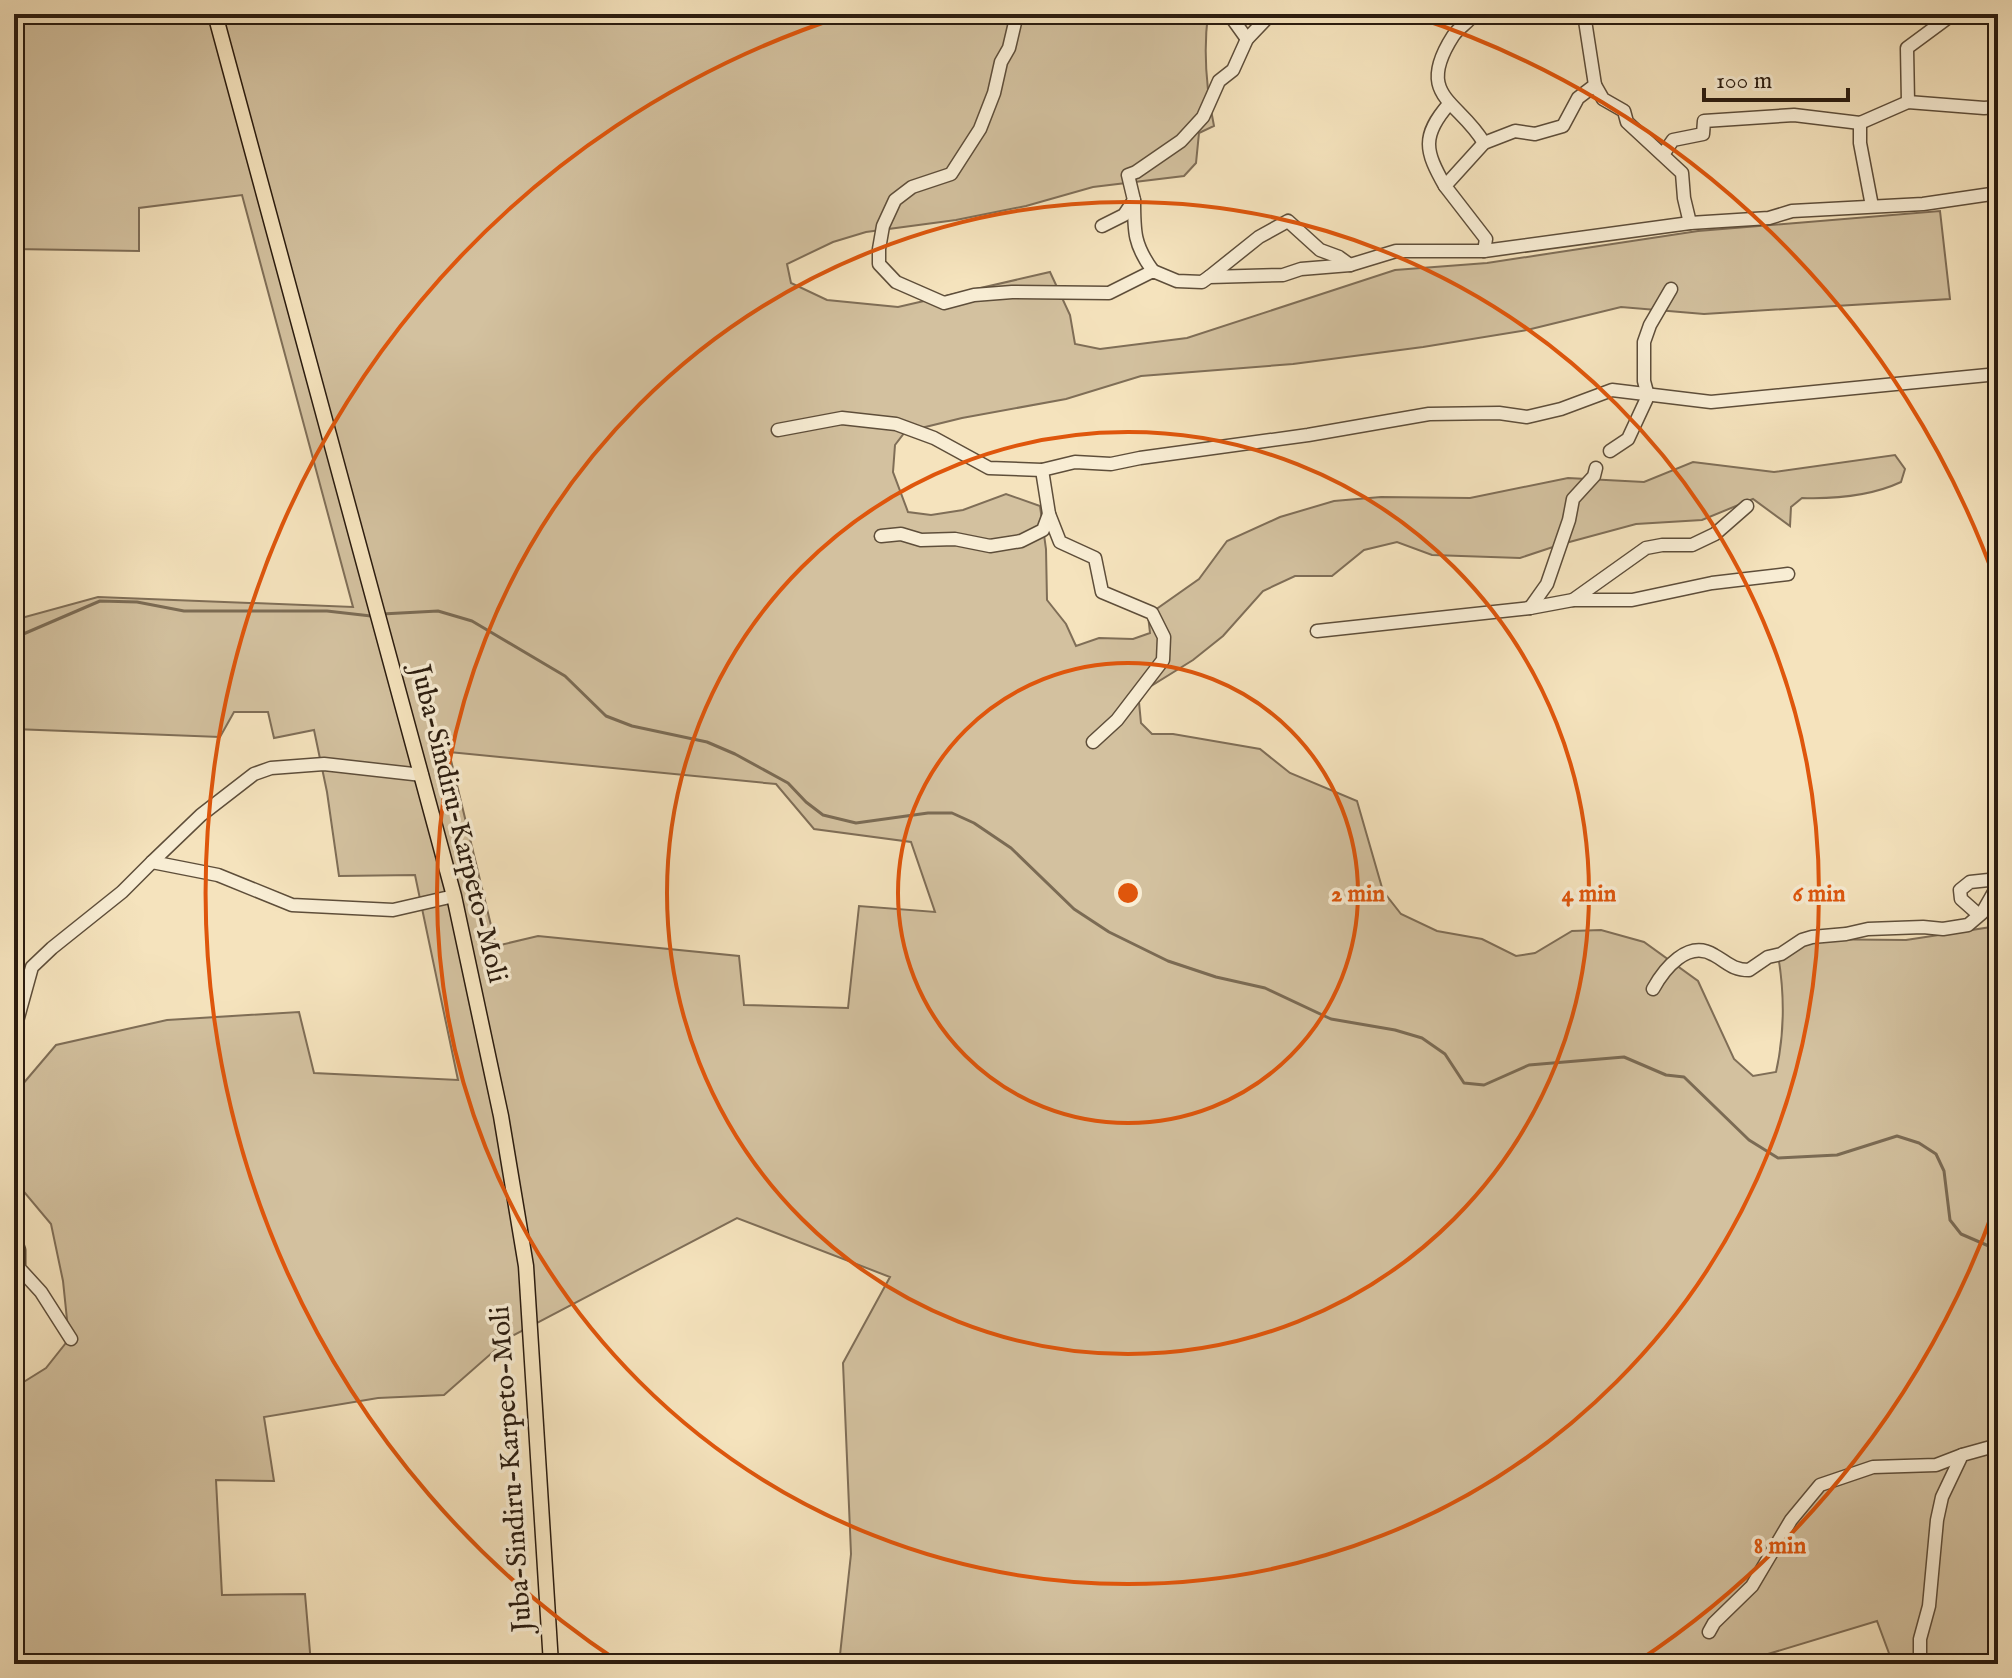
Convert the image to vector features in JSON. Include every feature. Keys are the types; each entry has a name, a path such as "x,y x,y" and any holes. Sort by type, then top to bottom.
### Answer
{"main road":[{"name":"Juba-Sindiru-Karpeto-Moli","path":"215,14 454,896 501,1116 523,1238 551,1664"}],"street":[{"path":"1017,14 1009,48 1001,62 994,93 980,129 951,174 912,187 895,200 883,226 879,264 896,282 944,303 974,295 1012,292 1109,293 1153,271"},
{"path":"1229,14 1247,39"},
{"path":"1271,14 1247,39 1233,70 1219,81 1203,117 1181,141 1128,175 1140,254 1153,271 1177,281 1202,282 1259,237 1288,221 1320,250 1350,265"},
{"path":"1474,14 1455,33 1441,57 1438,79 1442,98 1484,143"},
{"path":"1584,14 1595,85 1603,99 1624,111 1627,122 1664,153 1682,173 1690,223"},
{"path":"1908,102 1907,48 1953,14"},
{"path":"1445,186 1484,143 1515,131 1535,134 1563,126 1578,98 1595,85"},
{"path":"1664,153 1673,140 1703,134 1704,121 1794,115 1860,123 1908,102 1998,107"},
{"path":"1449,104 1430,131 1429,158 1445,186 1486,239 1484,251"},
{"path":"1860,123 1860,143 1872,206"},
{"path":"1209,277 1283,275 1301,269 1350,265 1396,251 1484,251 1690,223 1769,218 1792,211 1923,204 1998,193"},
{"path":"1102,226 1124,215 1134,200"},
{"path":"1610,451 1628,439 1648,396 1644,381 1644,342 1671,289"},
{"path":"778,430 842,418 896,424 934,438 989,468 1042,470 1075,462 1111,464 1429,414 1499,413 1527,417 1561,409 1612,390 1711,402 1998,374"},
{"path":"1530,608 1547,584 1573,499 1594,476 1596,468"},
{"path":"1042,470 1049,514 1060,542 1095,558 1102,592 1152,613 1164,637 1163,660 1117,720 1093,742"},
{"path":"1573,600 1646,548 1692,545 1715,534 1747,506"},
{"path":"881,536 901,534 921,540 955,539 990,546 1021,541 1043,530 1049,514"},
{"path":"1317,631 1530,608 1573,600 1632,600 1712,583 1788,574"},
{"path":"14,1032 32,967 122,892 201,815 254,774 271,768 324,764 422,775"},
{"path":"152,862 218,875 292,905 393,910 454,896"},
{"path":"1979,915 1961,899 1960,890 1970,882 1998,879"},
{"path":"1653,989 1677,957 1688,954 1709,952 1731,968 1749,970 1768,957 1781,954 1812,937 1868,929 1958,928 1968,925 1979,915 1998,885"},
{"path":"14,1235 19,1250 19,1268 41,1292 71,1339"},
{"path":"1709,1632 1714,1623 1752,1586 1791,1520 1820,1485 1873,1467 1936,1465 1998,1445"},
{"path":"1920,1664 1920,1639 1929,1606 1937,1520 1942,1497 1962,1455"}],"shaded area":[{"path":"17,14 1208,14 1206,70 1214,126 1199,133 1196,163 1184,176 1093,187 1026,206 956,220 866,232 833,242 787,264 791,283 827,300 898,307 1050,272 1070,315 1075,344 1100,349 1187,338 1395,270 1487,263 1698,231 1940,211 1950,299 1704,314 1621,307 1527,330 1423,347 1293,364 1141,376 1066,399 905,432 895,445 893,472 908,512 931,515 963,510 1006,494 1040,506 1046,549 1047,600 1066,624 1076,646 1099,638 1133,639 1150,633 1148,615 1199,579 1227,541 1280,517 1334,501 1381,497 1470,498 1568,478 1644,482 1693,462 1774,472 1895,455 1905,469 1901,482 1853,496 1802,498 1791,507 1790,526 1753,499 1702,520 1636,524 1520,558 1432,555 1397,542 1364,550 1332,576 1295,576 1263,591 1223,636 1193,660 1148,688 1139,702 1141,723 1152,734 1173,734 1260,749 1290,773 1357,801 1383,891 1401,914 1437,931 1482,939 1516,956 1535,953 1572,931 1601,930 1644,942 1698,981 1734,1059 1753,1076 1776,1072 1783,1014 1778,955 1798,939 1906,940 1998,926 1998,1664 1893,1664 1877,1621 1735,1664 839,1664 851,1554 843,1363 890,1277 737,1218 510,1337 444,1395 378,1398 264,1417 274,1481 216,1480 222,1595 305,1594 311,1664 14,1664 14,1388 46,1368 69,1339 63,1281 51,1224 14,1180 16,1092 56,1045 167,1020 299,1012 314,1073 458,1080 415,875 339,876 314,730 274,738 268,712 234,712 220,737 14,729 14,620 98,597 353,607 242,195 139,208 139,251 14,249 14,105 21,72","holes":["449,752 776,784 814,829 911,842 935,912 859,906 848,1008 744,1005 739,956 538,936 496,946"]}],"waterway":[{"path":"14,638 100,601 137,602 184,611 327,611 371,616"},
{"path":"382,614 438,611 472,621 565,676 606,716 632,726 707,742 735,754 788,783 823,815 856,823 928,813 952,813 974,823 1011,848 1074,909 1109,932 1168,961 1216,977 1265,988 1331,1019 1422,1038 1445,1054 1464,1083 1484,1085 1529,1065 1624,1057 1666,1075 1684,1077 1749,1140 1778,1158 1837,1155 1897,1136 1919,1143 1936,1154 1944,1171 1950,1220 1961,1234 1998,1250"}]}
